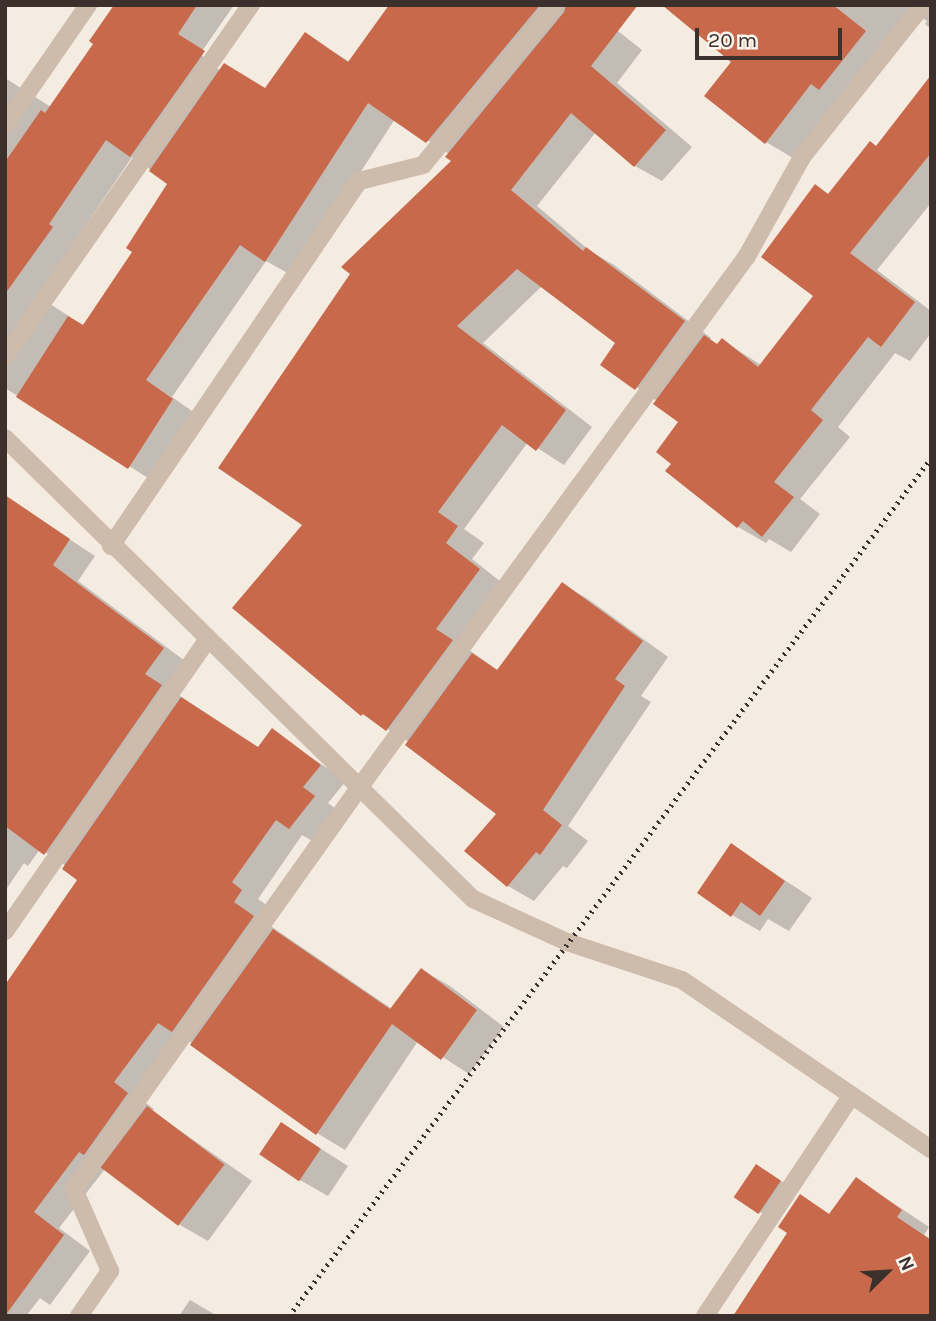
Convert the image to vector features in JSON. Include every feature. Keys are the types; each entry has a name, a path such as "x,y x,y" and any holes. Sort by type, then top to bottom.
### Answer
{"street":[{"path":"5,125 88,5"},
{"path":"5,356 251,5"},
{"path":"111,545 359,181 423,165 555,5"},
{"path":"79,1316 110,1271 74,1189 359,789 747,256 802,157 923,5"},
{"path":"5,438 207,640 473,899 567,942 682,980 931,1149"},
{"path":"5,931 207,640"},
{"path":"705,1316 852,1095"}],"building":[{"path":"114,5 197,5 178,34 205,51 130,157 106,140 49,224 53,227 5,294 5,162 41,110 45,113 93,44 89,41"},
{"path":"389,5 540,5 426,143 368,103 265,262 240,245 146,380 173,399 128,469 16,397 68,316 83,325 132,252 126,248 167,184 149,171 224,63 265,88 305,32 348,62"},
{"path":"566,5 638,5 591,66 666,130 634,167 571,113 511,190 583,251 586,247 685,321 635,390 600,365 615,343 517,269 457,326 566,410 536,451 502,425 438,512 458,526 446,543 480,569 436,629 453,640 386,731 363,714 361,716 232,608 302,525 218,468 350,274 341,267 451,161 445,157 564,12"},
{"path":"662,5 833,5 866,31 819,90 811,84 765,144 704,96 731,62"},
{"path":"931,75 931,153 850,253 915,302 881,347 868,337 811,410 823,420 774,482 794,497 762,537 743,521 737,528 665,471 671,464 656,452 678,422 653,404 704,335 717,344 722,338 758,367 813,296 761,257 815,184 828,194 870,141 876,146"},
{"path":"5,495 70,539 53,565 164,648 145,674 162,685 44,855 5,826"},
{"path":"562,582 643,641 615,679 625,686 543,810 562,825 540,855 536,852 507,887 464,851 496,814 405,745 472,653 497,670"},
{"path":"181,697 258,747 272,728 321,765 303,787 315,796 289,829 276,820 232,882 242,890 234,902 254,916 172,1032 158,1023 114,1082 128,1093 84,1155 79,1152 34,1212 64,1235 5,1316 5,985 77,880 62,869"},
{"path":"731,843 785,881 760,916 741,902 731,917 697,893"},
{"path":"273,929 390,1009 421,968 477,1010 441,1060 392,1024 316,1135 190,1045"},
{"path":"147,1106 224,1164 178,1226 101,1167"},
{"path":"281,1122 321,1149 299,1181 259,1154"},
{"path":"756,1164 781,1181 759,1214 734,1197"},
{"path":"856,1177 902,1210 897,1217 931,1240 931,1316 733,1316 787,1233 778,1227 800,1194 829,1214"}],"railway":[{"path":"289,1316 931,458"}]}
